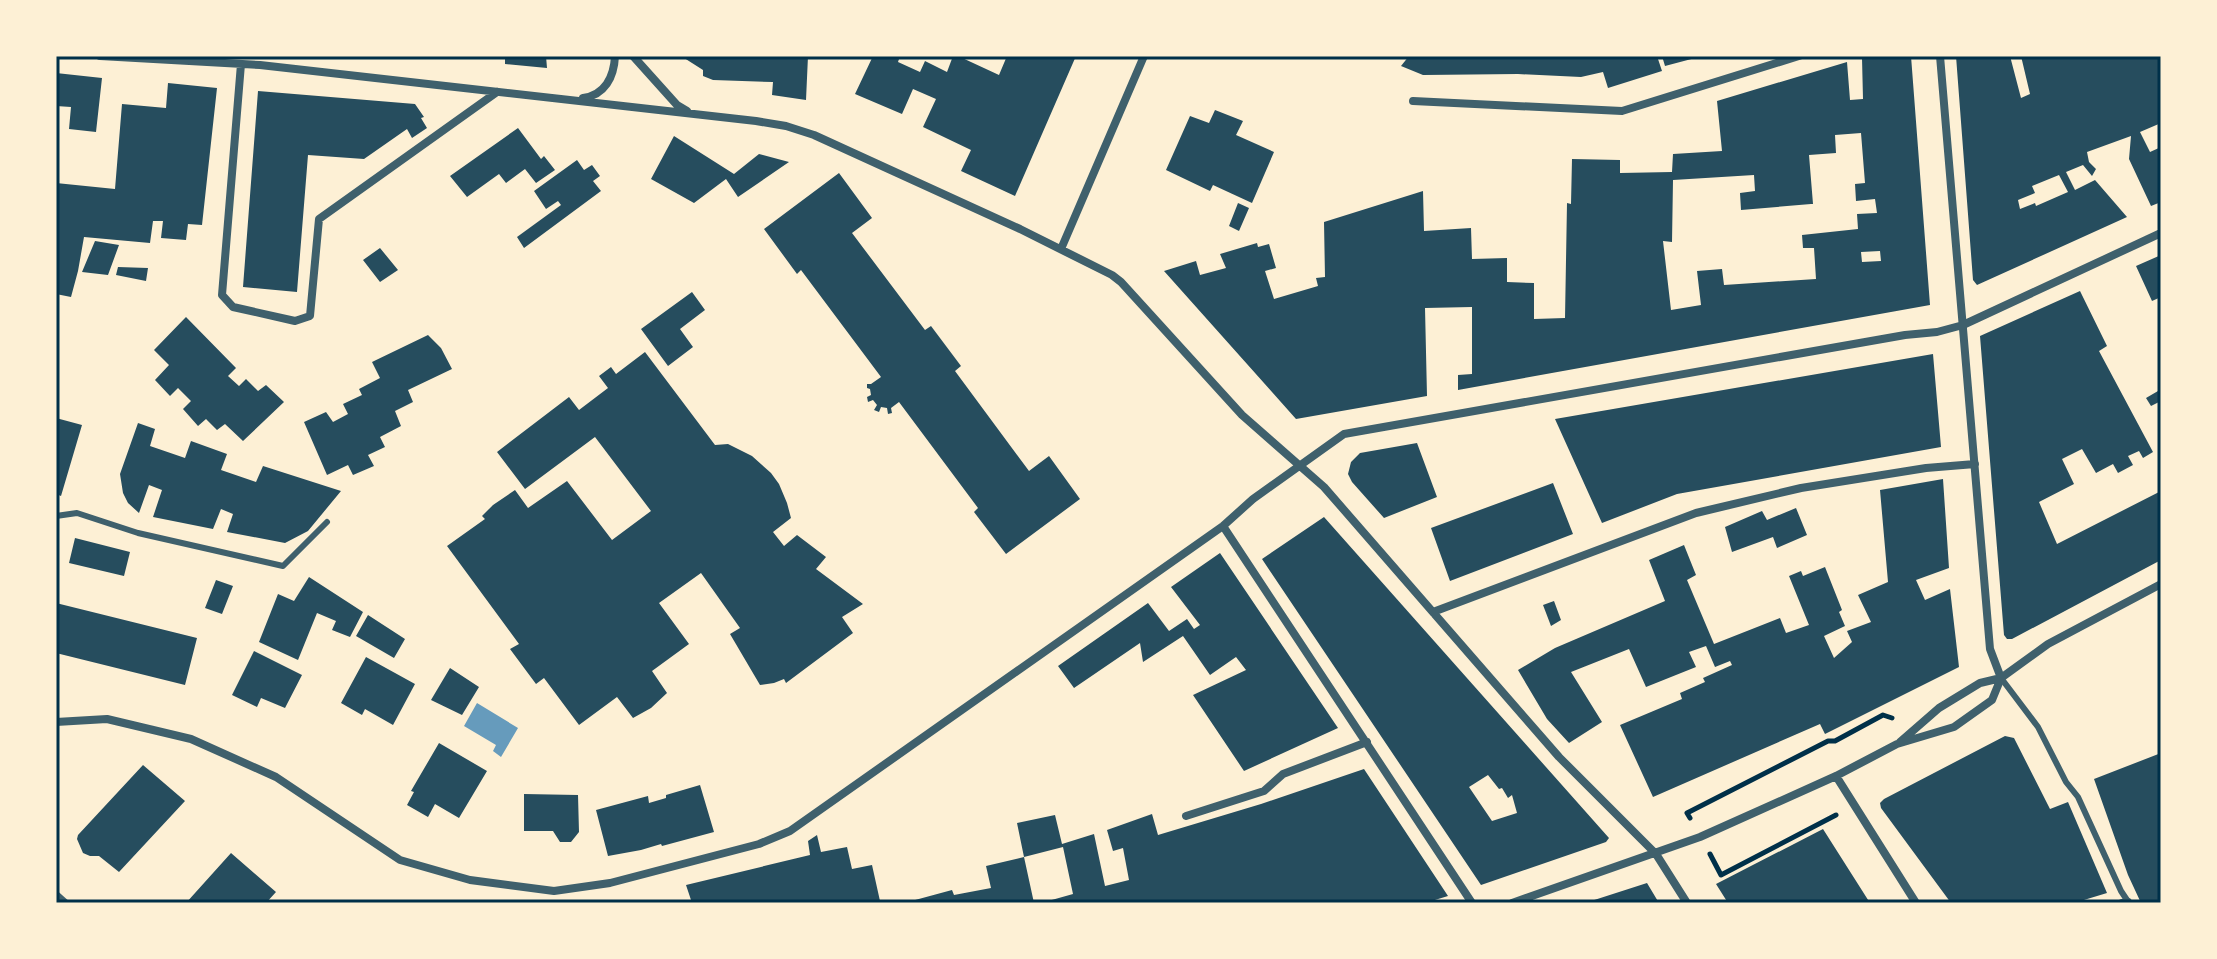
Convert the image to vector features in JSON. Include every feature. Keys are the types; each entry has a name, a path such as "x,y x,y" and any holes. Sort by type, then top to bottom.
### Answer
{"street":[{"path":"100,56 241,64 786,126 814,135 1112,275 1242,415 1324,487 1559,757 1656,854 1687,903"},
{"path":"571,100 590,97 605,87 615,71 615,56"},
{"path":"633,56 677,105 692,113"},
{"path":"1061,249 1144,56"},
{"path":"1413,101 1622,111 1799,56"},
{"path":"1512,903 1700,837 1836,776 1897,744 1954,727 1992,700 2001,678 1990,649 1940,56"},
{"path":"241,64 222,295 233,307 295,321 310,316 319,219 498,92"},
{"path":"56,722 107,719 191,739 276,777 400,860 470,880 554,891 610,883 759,844 790,831 1223,526 1253,499 1344,434 1905,335 1937,332 1963,325 2161,233"},
{"path":"1433,612 1696,513 1801,488 1926,468 1975,464"},
{"path":"1223,526 1472,903"},
{"path":"1897,744 1939,708 1980,683 2001,678 2048,644 2161,584"},
{"path":"1186,816 1264,791 1283,774 1367,742"},
{"path":"1836,776 1916,903"},
{"path":"56,895 65,903"}],"lane":[{"path":"56,516 77,513 138,533 283,566 327,522"},
{"path":"2001,678 2038,727 2066,782 2078,797 2127,903"}],"water":[{"path":"477,703 518,728 501,757 493,751 496,745 464,726"}],"building":[{"path":"505,56 546,56 547,68 505,64"},
{"path":"681,56 808,56 806,100 772,95 773,82 713,80 703,76 703,70"},
{"path":"873,56 900,56 898,62 920,72 925,61 947,72 953,56 958,56 999,75 1007,56 1076,56 1015,196 961,171 971,150 923,127 936,99 913,89 902,114 855,94"},
{"path":"1409,56 1657,56 1662,71 1608,88 1603,72 1581,77 1423,75 1401,66"},
{"path":"1662,56 1699,56 1699,57 1665,66"},
{"path":"1911,56 1930,305 1458,390 1458,375 1472,374 1472,307 1425,308 1427,396 1296,419 1164,271 1196,261 1200,275 1226,268 1220,254 1257,243 1258,247 1269,244 1276,268 1265,271 1274,299 1318,286 1316,278 1325,277 1324,222 1423,191 1424,231 1471,228 1472,259 1507,258 1507,282 1534,283 1534,319 1565,318 1567,203 1571,204 1572,159 1620,160 1620,173 1672,172 1673,154 1722,151 1717,101 1847,62 1850,100 1863,99 1862,58","holes":["1861,133 1865,183 1855,184 1856,201 1875,199 1877,213 1857,214 1858,229 1802,235 1803,248 1814,248 1816,279 1724,285 1722,269 1697,271 1701,305 1671,310 1663,241 1672,242 1673,180 1754,175 1755,191 1740,193 1741,210 1813,204 1809,155 1836,153 1835,135","1880,251 1881,261 1862,262 1861,252"]},
{"path":"1956,56 2010,56 2021,98 2030,94 2021,56 2161,56 2161,123 2140,132 2150,152 2161,147 2161,202 2151,206 2129,159 2131,136 2087,152 2089,162 2096,169 2092,176 2083,165 2066,172 2075,190 2095,180 2127,217 1977,285 1973,280","holes":["2059,175 2068,192 2036,206 2035,203 2020,209 2018,200 2035,193 2032,186"]},
{"path":"56,73 102,78 96,132 69,129 71,107 56,106"},
{"path":"168,83 217,88 202,225 188,224 186,240 161,238 163,221 153,221 150,243 84,237 71,297 56,294 56,183 115,189 122,104 166,108"},
{"path":"258,91 415,104 427,128 412,138 407,129 364,159 308,155 297,292 243,287"},
{"path":"1215,110 1243,121 1236,135 1274,152 1252,203 1213,185 1210,191 1166,170 1190,116 1209,123"},
{"path":"518,128 541,159 544,156 555,170 536,183 525,169 506,183 499,174 467,197 450,176"},
{"path":"674,136 734,174 759,154 789,162 738,197 726,179 694,203 651,179"},
{"path":"577,160 584,170 592,165 600,176 593,181 601,191 524,248 517,237 561,205 558,201 546,209 534,191"},
{"path":"839,173 872,218 852,233 925,330 931,326 961,366 955,371 1029,471 1049,456 1080,499 1006,554 974,512 978,508 899,402 888,414 887,408 881,407 879,412 874,410 877,405 873,400 868,402 867,397 871,395 867,384 881,377 801,270 797,274 764,229"},
{"path":"1238,203 1249,208 1239,231 1229,226"},
{"path":"95,241 119,245 108,275 82,272"},
{"path":"380,248 398,270 380,282 363,260"},
{"path":"2161,255 2161,297 2152,301 2136,266"},
{"path":"118,267 148,268 146,281 116,275"},
{"path":"2080,291 2107,346 2099,351 2153,452 2143,458 2139,451 2128,456 2133,465 2118,473 2113,464 2096,473 2082,449 2062,459 2074,484 2039,502 2057,544 2161,491 2161,560 2007,639 2004,635 1980,336"},
{"path":"692,292 705,310 680,329 693,347 668,366 641,329"},
{"path":"186,317 236,368 228,376 239,386 246,379 258,391 266,385 284,402 243,441 225,424 217,430 206,419 198,426 183,409 191,401 178,388 170,396 155,380 169,365 154,350"},
{"path":"428,335 441,348 452,369 408,390 413,402 395,411 401,426 380,437 385,447 368,455 374,466 353,475 348,465 327,475 304,422 326,412 333,422 348,414 343,404 362,395 359,389 380,378 372,362"},
{"path":"645,352 715,445 728,444 752,456 779,484 791,518 773,532 784,546 797,535 826,557 816,569 863,604 842,617 853,633 786,683 784,679 760,685 730,634 740,628 701,573 659,603 689,644 652,671 667,693 651,708 633,718 617,697 579,725 544,678 536,684 510,649 519,644 447,546 485,519 482,516 493,505 515,490 528,508 567,481 612,540 651,511 595,437 525,489 497,452 569,397 579,410 608,388 599,376 611,367 616,374"},
{"path":"1933,354 1941,447 1677,494 1602,523 1555,419"},
{"path":"2158,391 2161,401 2151,406 2146,398"},
{"path":"56,418 82,425 61,496 56,494"},
{"path":"138,423 155,429 150,446 185,458 191,441 227,454 221,470 256,482 263,466 341,491 308,531 285,543 227,532 233,514 221,509 213,529 153,517 162,490 149,485 139,513 123,493 120,474"},
{"path":"1417,443 1437,497 1384,518 1352,482 1348,474 1351,462 1360,453"},
{"path":"1943,479 1949,568 1916,580 1925,600 1950,589 1959,667 1825,734 1820,724 1653,797 1620,725 1682,699 1680,693 1732,665 1730,661 1715,667 1706,646 1689,652 1696,667 1646,687 1629,649 1571,672 1602,722 1569,743 1547,719 1518,670 1555,648 1665,601 1649,560 1684,545 1696,575 1687,580 1714,644 1780,618 1786,633 1809,625 1789,576 1801,571 1803,576 1825,567 1845,626 1824,636 1834,658 1852,642 1847,631 1871,622 1858,595 1888,582 1880,490"},
{"path":"1553,483 1573,534 1450,581 1431,528"},
{"path":"1796,508 1807,535 1777,548 1773,537 1732,552 1725,527 1762,511 1767,520"},
{"path":"1324,517 1609,838 1606,842 1481,885 1262,559","holes":["1488,775 1499,789 1502,788 1508,798 1512,795 1517,813 1492,821 1469,787"]},
{"path":"75,538 130,552 124,576 69,563"},
{"path":"1220,553 1338,728 1244,771 1193,695 1246,670 1236,657 1210,675 1183,636 1143,662 1140,643 1074,688 1058,666 1148,603 1169,631 1187,619 1194,629 1200,625 1171,587"},
{"path":"309,577 363,612 350,637 332,630 336,621 317,613 298,660 259,642 278,594 294,601"},
{"path":"216,580 233,586 222,614 205,608"},
{"path":"1554,601 1561,620 1551,626 1543,605"},
{"path":"56,603 197,638 185,685 56,653"},
{"path":"368,615 405,639 394,658 356,636"},
{"path":"254,651 302,675 285,708 261,698 257,707 232,695"},
{"path":"366,657 415,684 393,725 365,709 362,715 341,703"},
{"path":"450,668 479,687 462,715 431,700"},
{"path":"2005,736 2014,738 2050,809 2068,802 2107,893 2074,903 1951,903 1881,808 1880,803 1884,799"},
{"path":"439,743 487,771 459,818 435,804 428,817 407,805 414,792 411,791"},
{"path":"2161,753 2161,903 2141,903 2094,779"},
{"path":"143,765 185,801 119,872 99,856 83,853 77,839"},
{"path":"1364,769 1448,896 1425,903 1041,903 1073,894 1063,847 1024,857 1017,823 1055,815 1062,844 1094,834 1105,886 1129,880 1123,848 1113,851 1107,830 1152,814 1158,835"},
{"path":"700,785 714,832 608,856 596,810 648,796 649,803"},
{"path":"524,794 578,795 579,832 571,842 560,842 553,831 524,831"},
{"path":"1823,829 1870,903 1728,903 1716,884"},
{"path":"817,835 821,852 847,847 852,869 872,865 880,901 692,903 686,885 810,855 808,841"},
{"path":"231,853 276,892 266,903 186,903"},
{"path":"1024,857 1034,903 904,903 952,890 954,895 991,888 986,866"},
{"path":"1647,883 1659,903 1588,903 1588,902"}]}
